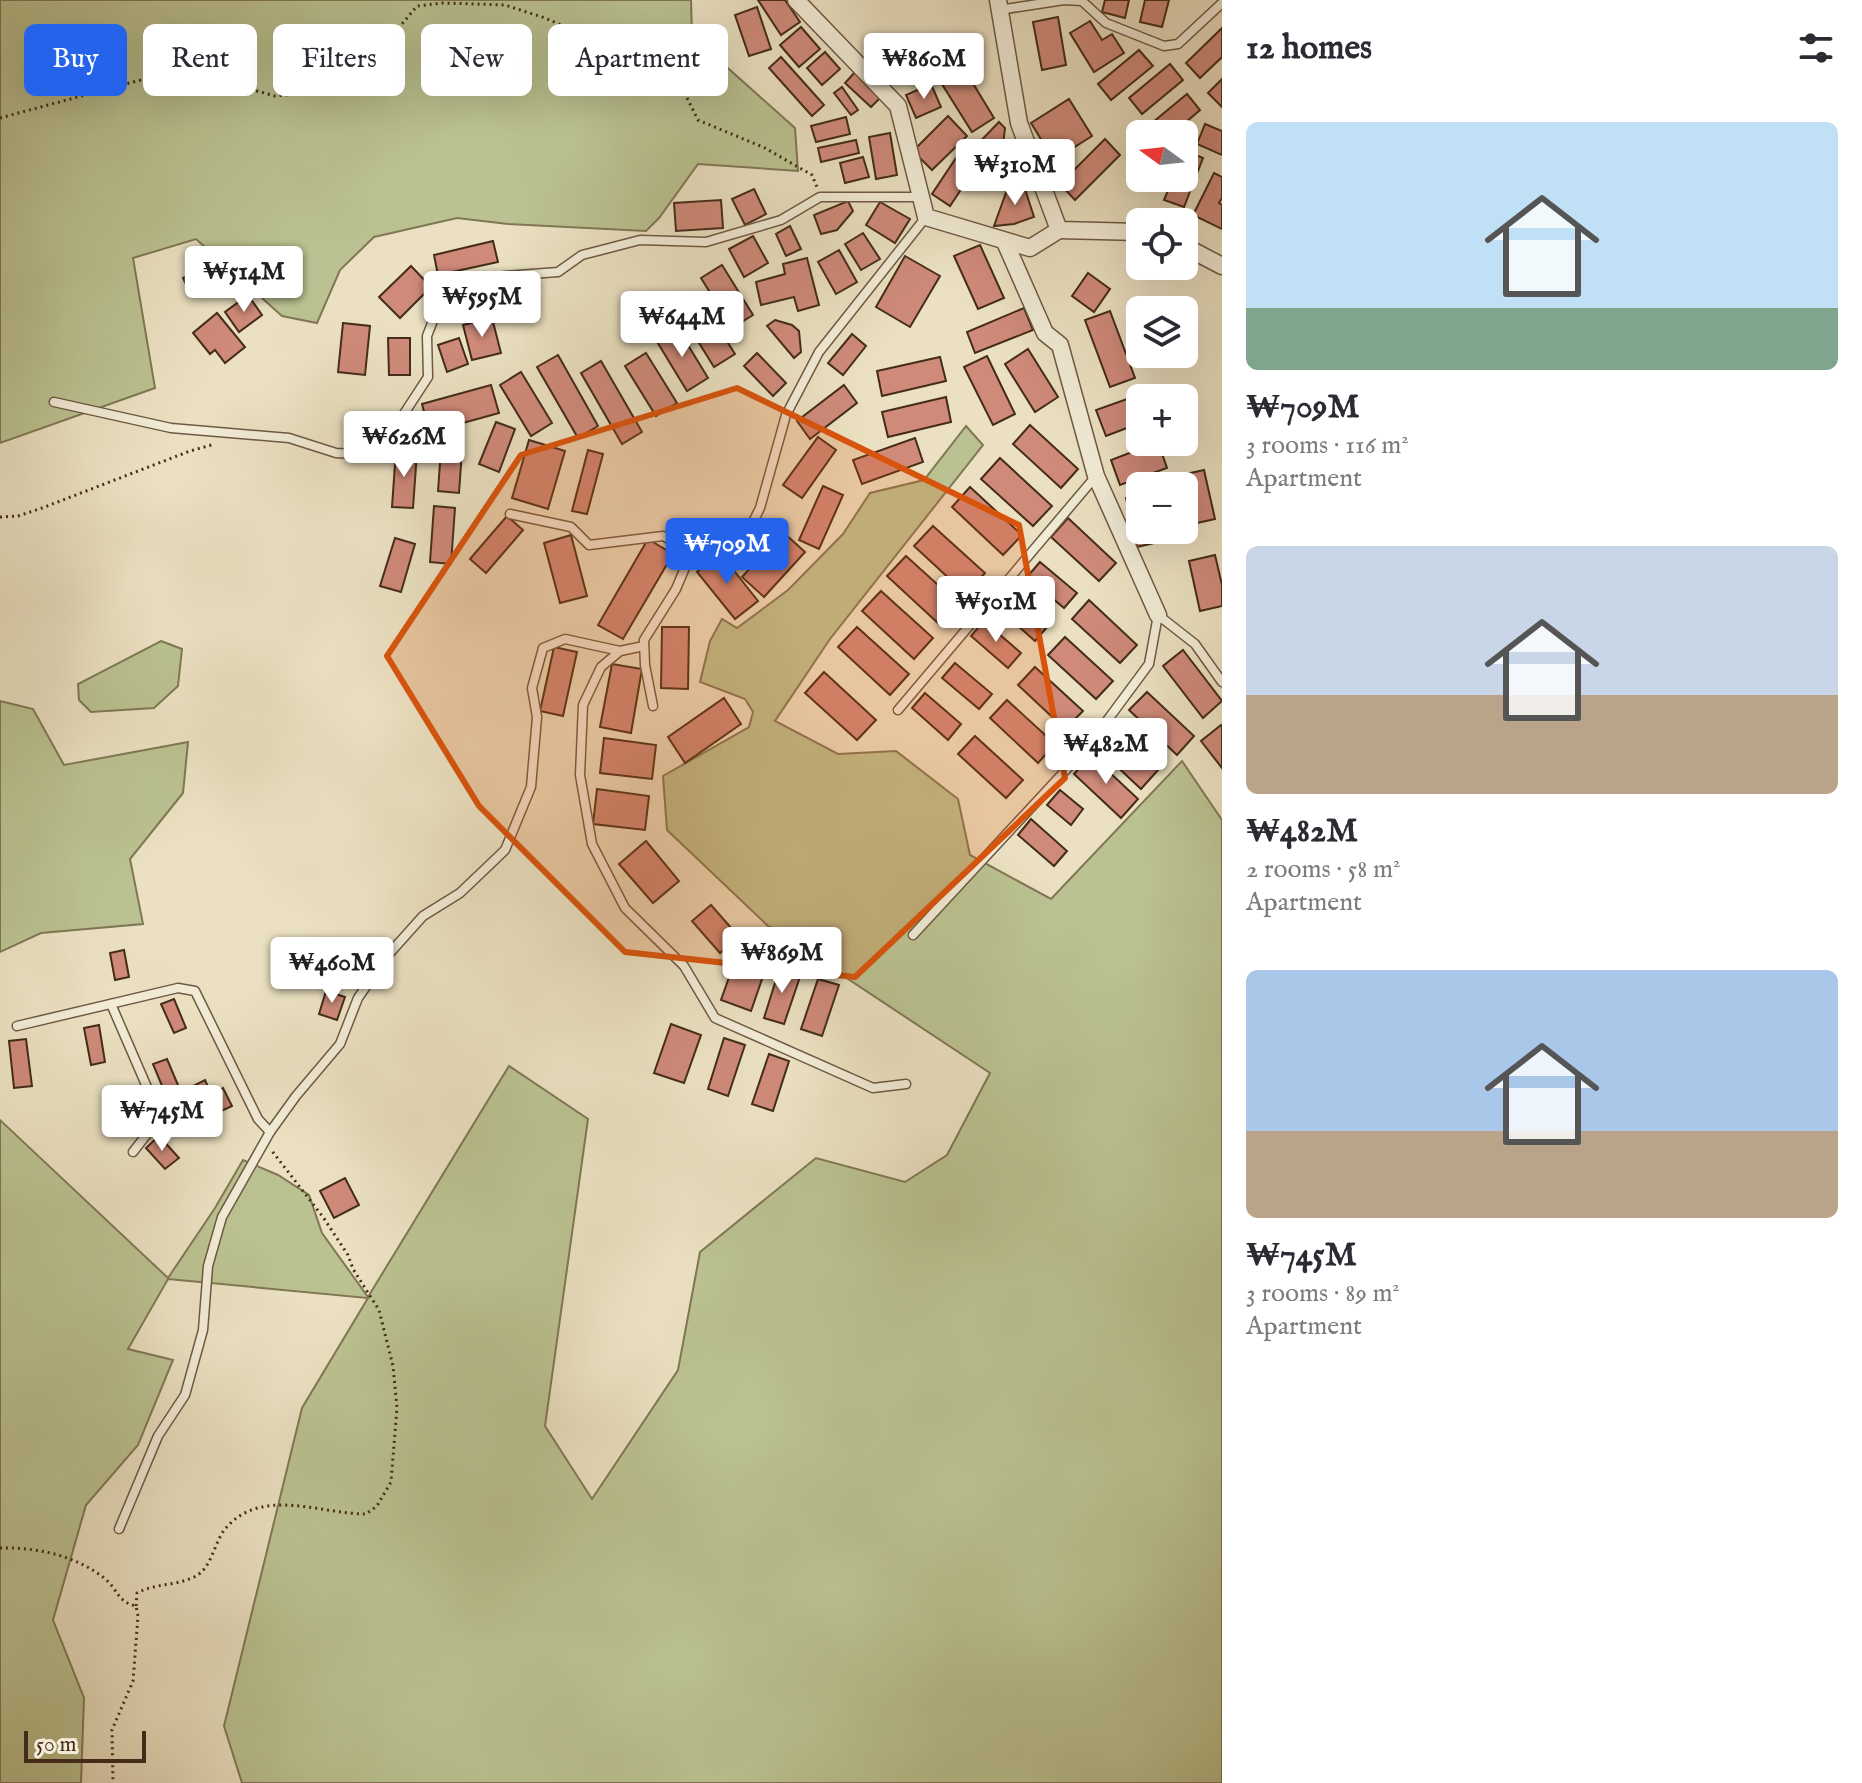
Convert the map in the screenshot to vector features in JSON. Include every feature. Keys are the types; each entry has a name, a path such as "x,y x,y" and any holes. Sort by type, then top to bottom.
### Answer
{"street":[{"path":"796,0 898,106 926,217 1030,248 1059,230 1126,232"},
{"path":"998,5 1019,123 1059,230"},
{"path":"1005,242 1045,333 1060,345 1096,476 1158,615"},
{"path":"1198,253 1222,266"}],"lane":[{"path":"998,5 1082,1 1106,23 1164,46 1178,44 1222,3"},
{"path":"54,402 171,428 289,438 336,453 377,455 428,377 427,336 443,295 464,284 505,276 558,272 582,255 640,240 706,242 781,220 820,197 921,197"},
{"path":"510,514 571,527 589,545 663,536 692,551 729,543 749,530 760,508 786,415 819,352 926,217"},
{"path":"898,710 1096,476"},
{"path":"653,706 644,640 676,589 692,551"},
{"path":"913,935 1089,745 1149,664 1158,615 1195,644 1222,682"},
{"path":"119,1529 158,1436 185,1395 203,1330 208,1266 222,1217 270,1132 340,1044 358,998 388,955 423,916 460,893 505,850 531,787 537,717 532,688 543,648 565,639 620,651 644,646"},
{"path":"620,651 601,667 583,705 580,775 592,844 625,908 684,966 715,1018 873,1088 906,1084"},
{"path":"17,1026 178,988 195,991 258,1119 270,1132"},
{"path":"111,1004 156,1108 154,1125 133,1152"}],"path":[{"path":"0,118 148,78 196,74 275,96 330,91 370,62 417,6 443,3 505,5 604,44 649,70 684,92 698,120 765,148 812,175 820,197"},
{"path":"0,517 18,516 190,451 227,441"},
{"path":"113,1783 112,1730 133,1681 137,1593 199,1574 226,1529 249,1511 294,1505 366,1514 377,1506 391,1482 397,1391 379,1310 323,1217 277,1155 264,1144"},
{"path":"0,1548 40,1551 64,1557 107,1580 124,1603 136,1606"}],"highlighted area":[{"path":"737,388 1019,525 1065,778 855,977 625,952 479,806 387,656 521,455"}],"green space":[{"path":"0,0 691,0 692,24 548,24 548,96 728,96 728,68 795,128 798,171 698,164 646,231 508,224 457,218 374,237 340,270 317,323 282,316 196,239 133,258 155,388 0,443"},
{"path":"966,426 983,445 830,639 775,721 838,754 896,751 958,799 970,855 1051,899 1182,761 1222,820 1222,1783 242,1783 224,1726 302,1408 368,1298 168,1279 128,1349 173,1360 138,1445 86,1505 53,1620 84,1698 81,1783 0,1783 0,1120 168,1278 243,1160 278,1175 309,1195 322,1233 368,1297 509,1066 588,1119 545,1426 592,1499 678,1370 700,1252 816,1158 905,1182 947,1155 990,1073 768,926 667,830 663,776 749,727 753,712 745,699 700,682 710,641 722,619 737,628 788,590 843,534 870,493 924,480"},
{"path":"161,641 182,649 178,686 154,708 91,712 79,700 78,684"},
{"path":"0,701 33,709 64,765 188,742 183,793 130,859 143,924 41,933 0,952"}],"building":[{"path":"758,0 785,0 800,22 781,35"},
{"path":"1105,0 1129,0 1125,18 1102,12"},
{"path":"1145,0 1169,0 1162,27 1140,22"},
{"path":"757,7 771,49 749,56 735,15"},
{"path":"1058,17 1066,65 1042,70 1033,22"},
{"path":"1090,21 1102,40 1112,34 1124,53 1094,72 1070,33"},
{"path":"801,27 820,49 799,67 780,45"},
{"path":"1222,28 1222,57 1200,78 1186,63"},
{"path":"1139,50 1153,66 1111,100 1098,84"},
{"path":"825,52 840,69 822,85 807,68"},
{"path":"781,57 824,105 812,116 769,68"},
{"path":"1170,64 1183,80 1142,114 1129,98"},
{"path":"963,67 994,118 972,132 940,81"},
{"path":"856,71 882,96 871,107 845,83"},
{"path":"1222,79 1222,107 1208,93"},
{"path":"931,84 941,107 916,118 906,95"},
{"path":"842,87 858,110 851,115 834,93"},
{"path":"1187,94 1200,110 1188,120 1156,120"},
{"path":"1069,99 1092,136 1054,160 1031,123"},
{"path":"948,116 967,136 932,170 913,151"},
{"path":"846,117 850,134 816,142 811,126"},
{"path":"999,122 1005,128 1003,145 994,154 977,159 970,152"},
{"path":"1205,124 1222,131 1222,155 1198,144"},
{"path":"890,133 897,175 876,179 869,137"},
{"path":"1105,139 1120,155 1075,200 1060,184"},
{"path":"856,140 859,153 821,162 818,148"},
{"path":"958,155 976,167 950,206 932,194"},
{"path":"863,157 869,177 845,183 840,163"},
{"path":"1214,173 1222,177 1222,198 1219,203 1222,205 1222,229 1198,217 1196,208"},
{"path":"1023,183 1034,217 1014,224 994,226 1008,187"},
{"path":"754,189 766,214 745,225 732,199"},
{"path":"1167,192 1190,192 1184,207 1164,200"},
{"path":"721,200 723,228 676,231 674,203"},
{"path":"848,201 853,211 837,230 821,234 814,215"},
{"path":"880,202 910,219 895,243 866,225"},
{"path":"790,226 801,249 786,256 776,234"},
{"path":"863,233 880,259 861,270 845,244"},
{"path":"753,236 768,263 744,277 729,249"},
{"path":"493,241 498,262 438,275 434,255"},
{"path":"980,245 1004,298 978,309 954,256"},
{"path":"839,250 857,282 836,294 818,262"},
{"path":"905,256 940,276 910,327 876,307"},
{"path":"807,258 819,305 798,311 794,297 761,305 756,282 785,274 783,264"},
{"path":"212,264 220,281 191,295 183,278"},
{"path":"722,265 753,315 732,328 701,278"},
{"path":"411,266 431,287 400,318 379,297"},
{"path":"1088,273 1110,289 1094,312 1072,296"},
{"path":"248,295 262,315 239,332 225,312"},
{"path":"703,304 735,354 714,367 683,317"},
{"path":"1024,308 1033,330 975,353 967,332"},
{"path":"1110,311 1126,354 1126,368 1131,368 1135,378 1110,387 1085,320"},
{"path":"217,313 245,347 225,363 215,350 210,354 193,333"},
{"path":"492,318 501,353 472,360 463,325"},
{"path":"775,320 792,325 799,331 801,352 794,358 767,326"},
{"path":"343,323 370,326 365,375 338,372"},
{"path":"677,327 708,378 687,391 656,340"},
{"path":"852,334 866,346 843,375 828,363"},
{"path":"388,338 410,338 410,375 389,375"},
{"path":"459,338 468,364 447,372 438,345"},
{"path":"1028,349 1058,397 1035,412 1005,364"},
{"path":"646,353 677,403 656,416 625,366"},
{"path":"757,353 786,383 773,396 744,366"},
{"path":"558,355 598,426 578,438 537,367"},
{"path":"987,356 1015,414 993,425 964,367"},
{"path":"940,357 946,381 882,396 877,371"},
{"path":"601,361 642,432 622,444 581,373"},
{"path":"521,372 552,423 531,436 500,385"},
{"path":"491,385 499,413 452,426 449,414 426,420 422,404"},
{"path":"844,385 857,403 810,439 797,421"},
{"path":"946,397 951,422 888,437 882,412"},
{"path":"1126,399 1126,428 1106,436 1096,410"},
{"path":"496,422 515,429 499,472 479,464"},
{"path":"1030,425 1078,469 1061,488 1013,444"},
{"path":"442,435 463,436 459,493 438,491"},
{"path":"818,437 836,450 802,498 783,485"},
{"path":"915,438 923,462 862,484 853,460"},
{"path":"529,440 565,451 548,509 512,498"},
{"path":"396,450 417,452 413,508 392,507"},
{"path":"588,450 603,454 587,514 572,511"},
{"path":"1126,454 1163,456 1167,468 1156,472 1126,472 1126,483 1120,485 1111,460"},
{"path":"1000,458 1052,506 1033,526 981,479"},
{"path":"1204,470 1215,519 1198,523 1198,472 1195,472"},
{"path":"823,486 843,495 819,549 799,540"},
{"path":"970,487 1022,535 1003,555 952,507"},
{"path":"434,506 455,508 451,564 430,562"},
{"path":"507,516 523,530 486,573 470,559"},
{"path":"1068,518 1116,563 1099,581 1051,537"},
{"path":"933,526 985,573 966,594 914,546"},
{"path":"783,532 805,552 764,597 742,577"},
{"path":"571,535 587,596 560,603 544,543"},
{"path":"395,538 415,544 401,592 380,586"},
{"path":"648,539 673,554 623,639 598,625"},
{"path":"720,553 758,601 735,619 697,572"},
{"path":"1215,555 1222,585 1222,606 1200,611 1189,561"},
{"path":"906,556 958,603 939,624 887,576"},
{"path":"1040,562 1077,593 1064,608 1027,577"},
{"path":"881,591 933,638 914,659 862,611"},
{"path":"1012,594 1048,626 1035,641 999,609"},
{"path":"1089,600 1137,645 1120,663 1072,619"},
{"path":"984,621 1021,653 1008,668 971,636"},
{"path":"662,627 689,627 688,689 661,688"},
{"path":"857,627 909,674 890,695 838,647"},
{"path":"1065,637 1113,681 1096,699 1048,655"},
{"path":"554,647 577,652 563,716 540,711"},
{"path":"1183,650 1222,701 1203,718 1163,666"},
{"path":"955,663 992,694 979,709 942,678"},
{"path":"612,664 642,669 631,733 600,727"},
{"path":"1035,667 1083,711 1065,729 1018,685"},
{"path":"824,672 876,720 857,740 805,693"},
{"path":"1147,692 1194,736 1177,755 1129,710"},
{"path":"925,693 961,724 948,740 912,708"},
{"path":"724,698 741,724 685,763 668,737"},
{"path":"1007,700 1055,744 1038,763 990,718"},
{"path":"1111,726 1158,770 1141,789 1094,745"},
{"path":"1222,727 1222,768 1201,741"},
{"path":"975,736 1023,780 1006,798 958,754"},
{"path":"604,738 656,745 652,779 600,773"},
{"path":"1091,755 1138,799 1121,818 1074,774"},
{"path":"597,789 649,796 645,830 593,824"},
{"path":"1060,790 1083,809 1071,825 1047,805"},
{"path":"1031,819 1067,851 1054,866 1018,835"},
{"path":"646,841 679,881 653,903 619,864"},
{"path":"711,905 739,937 720,953 692,921"},
{"path":"124,950 129,977 115,980 110,953"},
{"path":"738,952 768,962 751,1011 721,1000"},
{"path":"780,967 801,974 784,1024 764,1018"},
{"path":"818,979 839,985 822,1036 801,1029"},
{"path":"326,991 345,997 337,1020 319,1014"},
{"path":"174,999 186,1028 174,1033 161,1004"},
{"path":"671,1024 701,1035 684,1083 654,1073"},
{"path":"99,1025 105,1062 91,1065 84,1028"},
{"path":"724,1038 745,1045 728,1096 708,1089"},
{"path":"26,1039 32,1086 14,1088 9,1041"},
{"path":"769,1054 789,1061 773,1111 752,1104"},
{"path":"167,1059 183,1097 169,1103 153,1064"},
{"path":"205,1080 211,1094 223,1088 232,1106 202,1120 187,1089"},
{"path":"135,1105 137,1131 121,1132 119,1106"},
{"path":"159,1136 179,1158 165,1169 146,1148"},
{"path":"345,1178 359,1205 334,1218 320,1191"}]}
